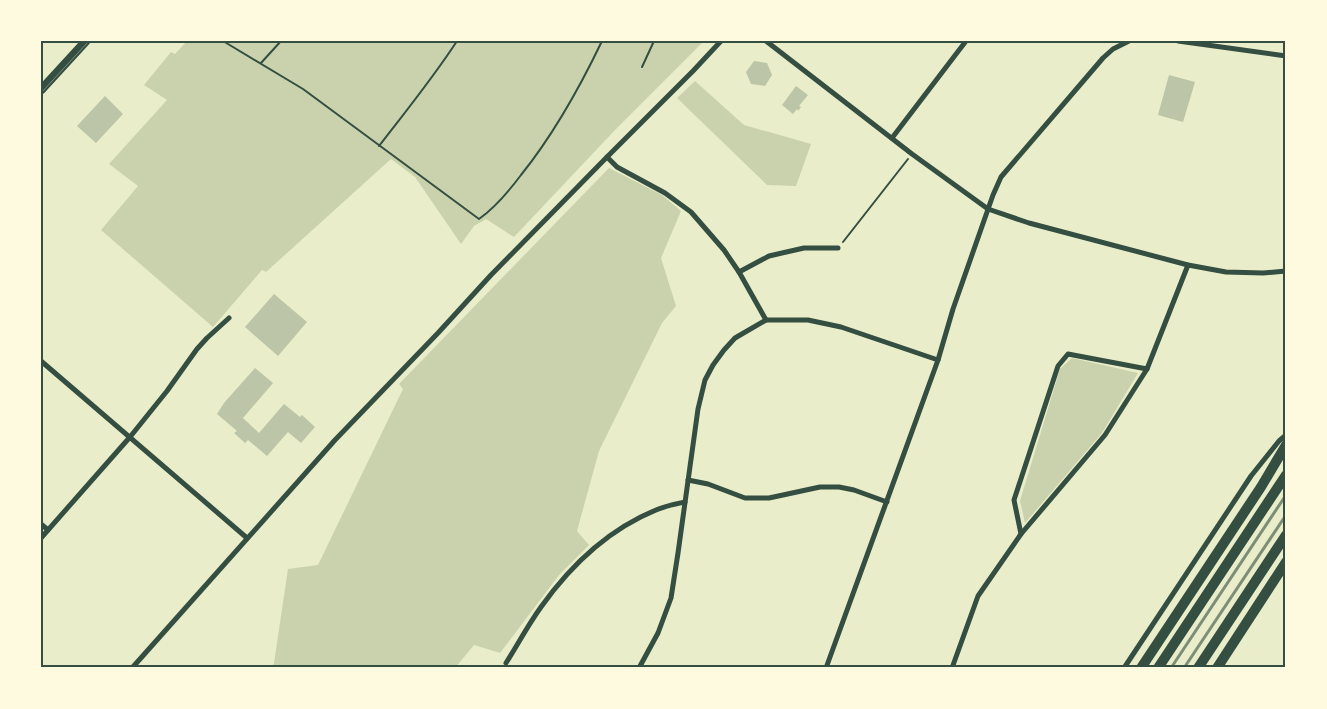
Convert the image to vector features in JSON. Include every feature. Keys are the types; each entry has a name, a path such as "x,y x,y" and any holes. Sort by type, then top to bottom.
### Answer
{"highway":[{"path":"1141,668 1261,487 1286,445"},
{"path":"1158,668 1286,475"},
{"path":"1198,668 1286,536"},
{"path":"1217,668 1286,562"}],"main road":[{"path":"41,90 86,41"}],"street":[{"path":"132,668 335,440 438,333 491,274 721,41"},
{"path":"766,41 912,154 988,209 1029,223 1188,265 1226,272 1263,273 1286,271"},
{"path":"892,138 966,41"},
{"path":"826,668 938,360 953,310 1001,177 1103,58 1113,49 1129,41"},
{"path":"1178,41 1286,56"},
{"path":"606,157 617,167 665,193 685,207 700,222 724,250 739,272 766,320"},
{"path":"739,272 770,256 804,248 838,248"},
{"path":"952,668 978,596 1021,534 1105,435 1147,369 1188,265"},
{"path":"41,538 130,437 167,391 197,349 229,318"},
{"path":"639,668 658,633 671,598 698,409 705,380 713,365 735,338 766,320 808,320 841,327 938,360"},
{"path":"1021,534 1014,500 1058,366 1068,354 1147,369"},
{"path":"41,361 247,538"},
{"path":"1124,668 1251,476 1278,441 1286,435"},
{"path":"688,480 708,484 745,498 769,498 820,487 839,487 854,490 887,502"},
{"path":"506,662 540,608 577,562 604,539 632,521 657,509 685,502"},
{"path":"41,524 48,530"}],"path":[{"path":"223,41 303,89 479,219 507,194 544,145 568,107 602,41"},
{"path":"261,63 281,41"},
{"path":"379,146 443,63 457,41"},
{"path":"642,67 654,41"},
{"path":"838,248 912,154"}],"green space":[{"path":"187,41 704,41 616,129 514,237 486,219 474,226 461,244 415,177 391,159 266,272 262,270 213,327 101,230 138,186 109,164 167,100 144,85 171,52 175,54"},
{"path":"695,81 744,125 811,144 796,186 767,185 677,98"},
{"path":"609,168 662,195 681,211 661,258 676,306 662,323 599,451 577,531 589,545 559,575 500,653 474,645 455,668 271,668 274,663 288,569 318,565 403,389 399,384"},
{"path":"1072,358 1138,373 1102,433 1025,523 1020,501 1060,369"}],"building":[{"path":"754,61 767,63 772,75 765,86 751,84 746,72"},
{"path":"1169,75 1195,82 1183,122 1158,115"},
{"path":"796,86 808,95 799,106 801,107 798,111 797,109 793,114 782,105"},
{"path":"105,96 123,114 96,143 77,126"},
{"path":"274,294 307,322 278,356 245,327"},
{"path":"255,368 273,383 243,418 259,433 284,404 300,417 302,415 315,427 301,443 288,432 267,456 248,440 245,443 234,433 237,431 217,414 224,403"}],"tram line":[{"path":"41,93 89,41"}],"railway":[{"path":"1171,668 1286,495"},
{"path":"1184,668 1286,515"}]}
